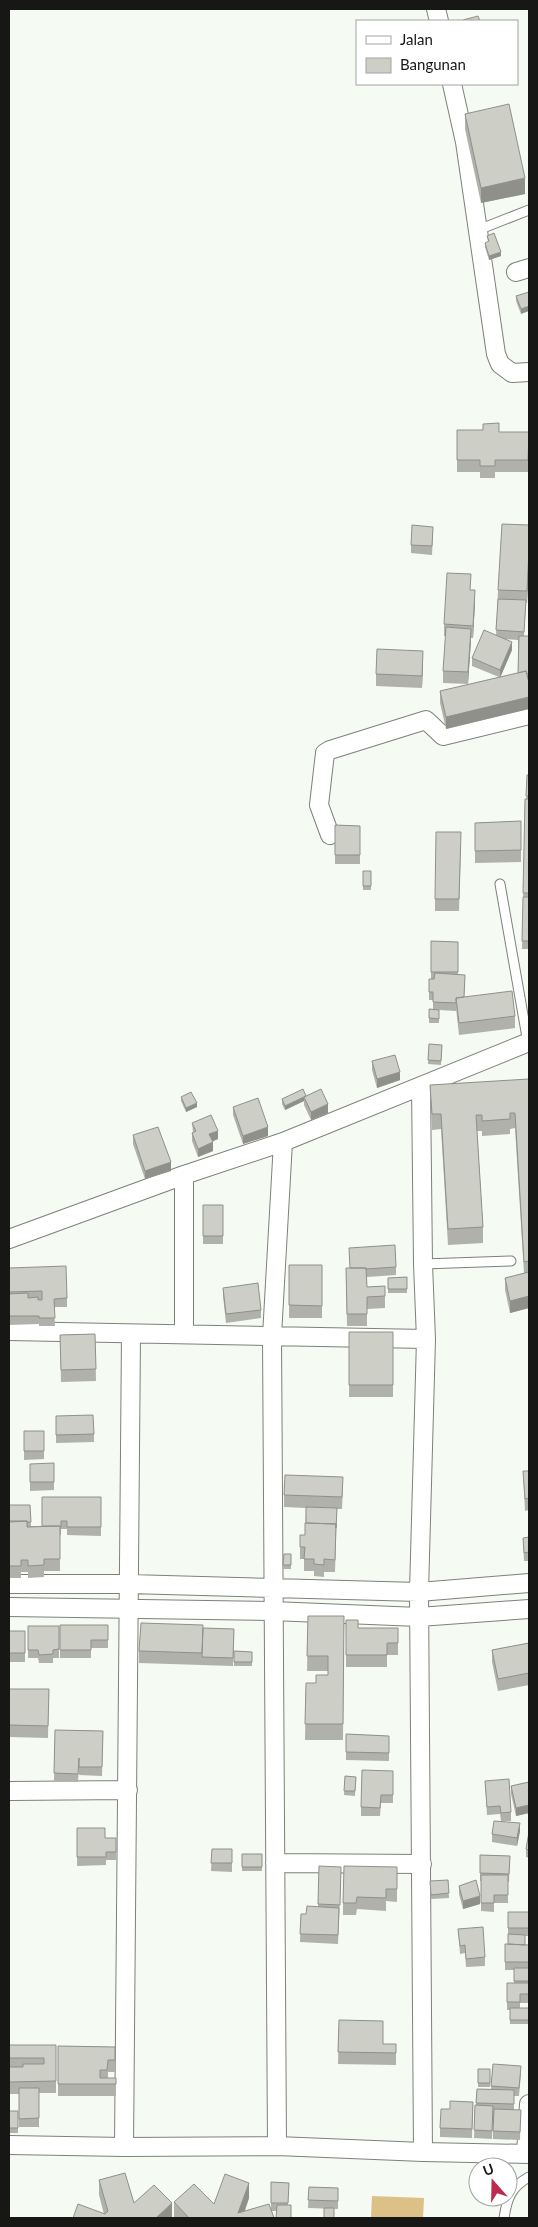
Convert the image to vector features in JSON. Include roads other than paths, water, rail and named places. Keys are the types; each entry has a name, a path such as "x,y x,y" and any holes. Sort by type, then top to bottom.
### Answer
{"street":[{"path":"452,85 465,142 496,354 504,369 512,373 529,372"},
{"path":"330,835 319,805 325,753 426,720 443,736 529,715"},
{"path":"9,1239 184,1175 283,1142 529,1043"},
{"path":"421,1087 423,1264 426,1339 419,1592 423,2152"},
{"path":"277,2146 272,1610 272,1336 283,1142"},
{"path":"184,1175 184,1334"},
{"path":"9,1331 426,1339"},
{"path":"124,2147 131,1334"},
{"path":"9,1584 129,1584 419,1592 529,1583"},
{"path":"9,1607 272,1610 419,1617 529,1609"},
{"path":"9,1791 128,1790"},
{"path":"275,1863 422,1864"},
{"path":"9,2145 124,2147 277,2146 528,2154 529,2104"}],"lane":[{"path":"478,230 529,210"},
{"path":"500,884 529,1043"},
{"path":"423,1264 511,1261"},
{"path":"504,2218 507,2200 518,2182 529,2177"}]}
